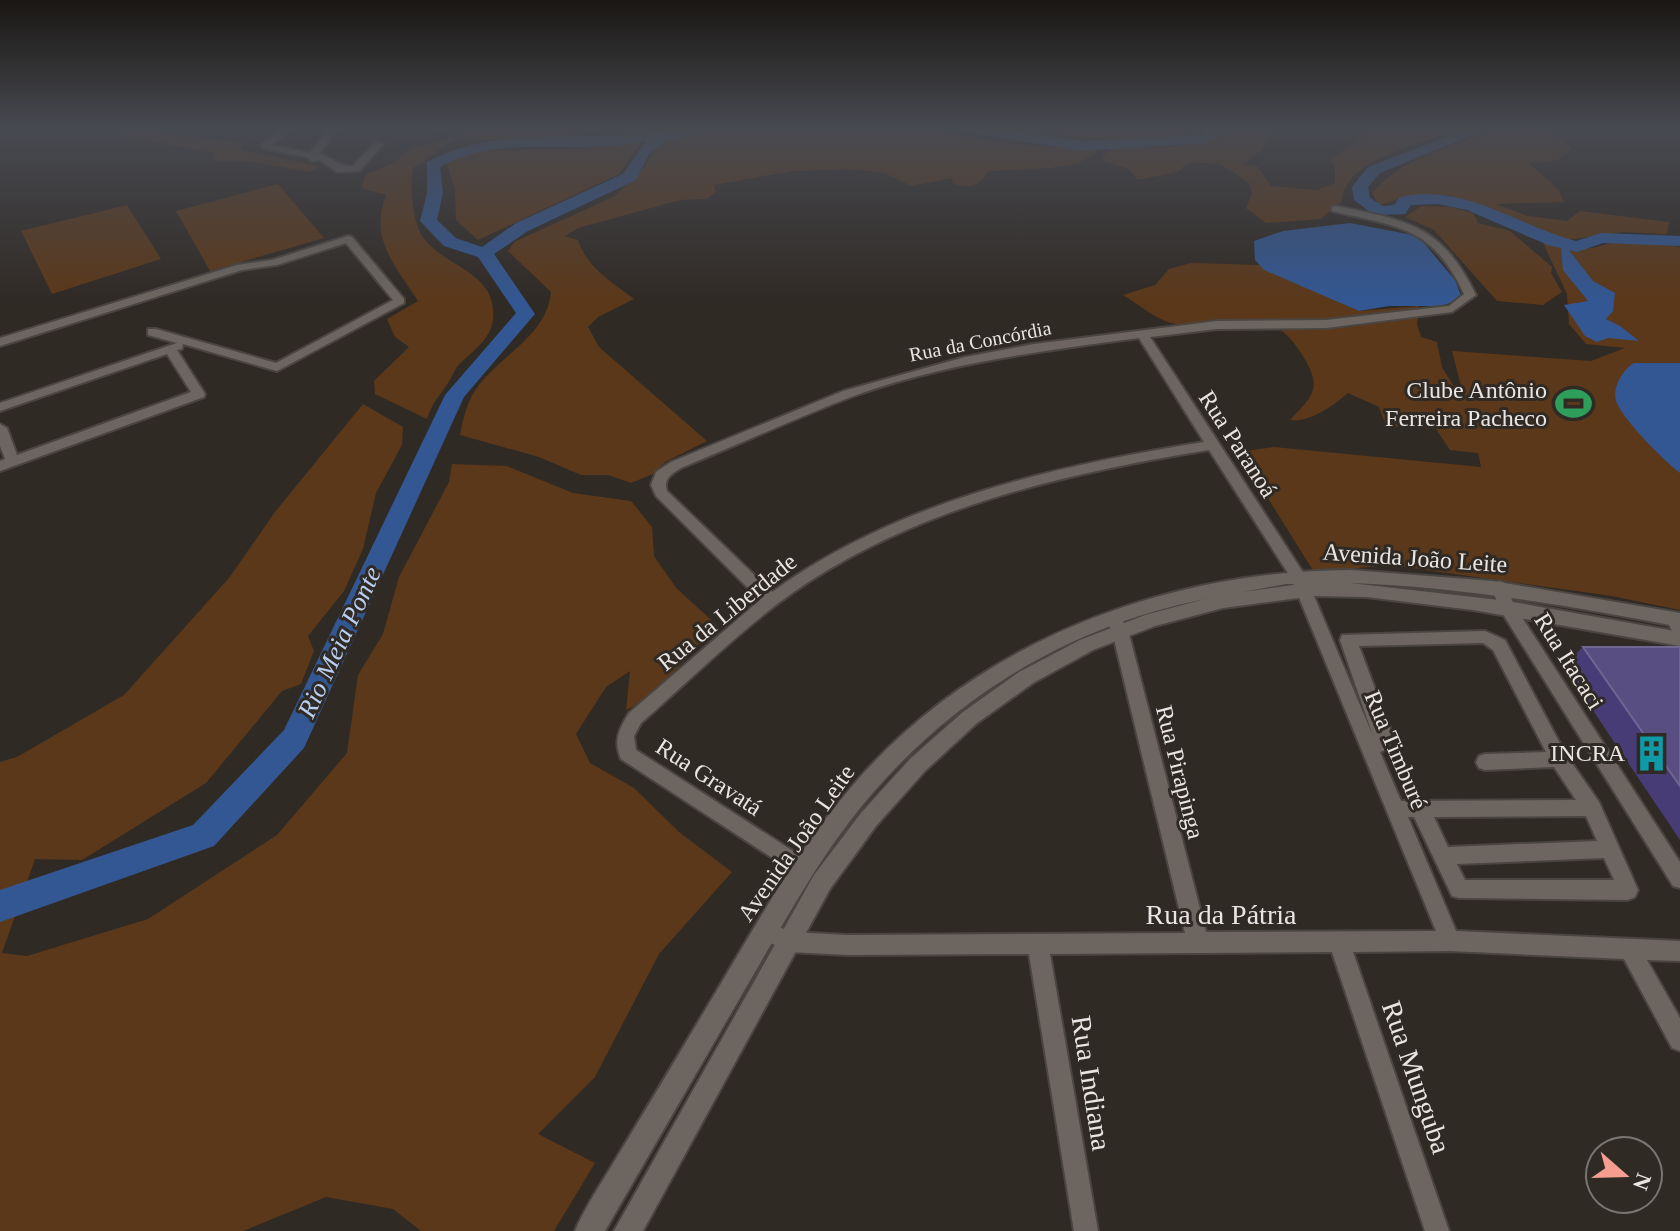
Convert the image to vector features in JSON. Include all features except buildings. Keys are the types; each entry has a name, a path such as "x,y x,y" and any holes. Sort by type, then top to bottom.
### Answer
{"street":[{"name":"Rua da Concórdia","path":"771,601 661,493 658,485 661,475 676,465 877,384 942,366 1034,348 1217,325 1326,324 1452,309 1470,295 1464,280 1424,231 1336,209"},
{"path":"0,342 241,267 273,263 348,239 400,301 277,367 152,332"},
{"name":"Rua Paranoá","path":"1143,335 1300,583"},
{"path":"0,407 171,351 186,341"},
{"path":"0,428 6,464 199,394 171,351"},
{"name":"Rua da Liberdade","path":"627,754 625,735 635,718 771,601 807,575 896,528 985,492 1094,463 1211,445"},
{"name":"Avenida João Leite","path":"589,1231 803,869 881,767 922,728 982,682 1021,658 1115,623 1158,618 1300,583 1371,592 1503,597 1679,627"},
{"name":"Rua Timburé","path":"1300,583 1450,941"},
{"name":"Rua Itacaci","path":"1503,597 1680,879"},
{"name":"Avenida João Leite","path":"628,1231 822,882 859,829 938,742 1032,673 1115,623"},
{"name":"Rua Pirapinga","path":"1115,623 1198,942"},
{"path":"1367,744 1382,744 1383,734 1348,643 1352,639 1493,639 1559,759 1592,808 1628,890 1465,891 1456,887 1419,807"},
{"path":"1345,692 1355,692 1362,679"},
{"name":"Rua Gravatá","path":"627,754 803,869"},
{"path":"1485,762 1559,759"},
{"path":"1395,809 1592,808"},
{"path":"1443,856 1609,849"},
{"name":"Rua da Pátria","path":"766,930 788,942 1450,941 1680,951"},
{"name":"Rua Munguba","path":"1339,942 1437,1231"},
{"name":"Rua Indiana","path":"1038,944 1086,1231"},
{"path":"1631,951 1680,1040"}],"shaded area":[{"path":"279,185 324,238 210,271 176,211"},
{"path":"362,185 412,185 414,211 421,234 441,254 477,279 487,290 492,303 493,319 488,334 457,367 427,419 375,394 374,381 409,347 395,337 387,319 418,301 393,263 383,238 381,225 386,195 361,188"},
{"path":"454,185 595,185 478,240 456,220"},
{"path":"626,185 714,185 716,192 707,199 680,200 578,228 565,236 578,240 587,259 634,299 598,317 588,327 599,347 707,441 665,462 653,474 631,483 608,475 581,475 539,457 460,435 476,389 532,333 548,307 551,292 508,251 514,242 615,196"},
{"path":"1250,185 1317,190 1329,185 1347,185 1342,201 1321,219 1266,223 1246,208 1252,193"},
{"path":"1380,185 1554,185 1564,202 1496,204 1528,216 1567,221 1580,211 1669,222 1667,234 1623,232 1566,240 1448,195 1413,195 1379,205 1372,193"},
{"path":"127,205 161,259 52,294 21,231"},
{"path":"1421,206 1451,207 1473,213 1478,223 1510,231 1552,267 1551,273 1562,292 1543,305 1497,301 1434,230 1405,217"},
{"name":"Clube Antônio Ferreira Pacheco","path":"1645,241 1680,247 1680,610 1612,596 1390,565 1314,572 1239,452 1274,447 1481,467 1478,453 1450,450 1436,429 1386,426 1379,407 1348,393 1313,416 1290,420 1309,398 1314,385 1313,377 1290,338 1275,326 1244,320 1191,325 1171,323 1123,295 1155,285 1169,269 1191,263 1260,265 1359,311 1419,306 1417,324 1421,337 1437,342 1442,367 1453,385 1461,386 1452,351 1591,361 1625,348 1586,344 1569,324 1567,294 1543,243 1594,248 1613,242"},
{"path":"363,404 403,427 402,445 376,493 363,549 344,591 308,636 314,651 301,684 282,691 206,783 82,860 35,859 2,953 27,956 148,919 277,835 347,753 358,675 383,634 399,577 449,482 452,464 507,466 573,493 631,501 652,527 654,556 677,589 717,625 649,699 626,710 630,671 606,687 576,734 590,763 634,788 679,832 732,872 659,954 595,1077 538,1134 595,1163 554,1231 421,1231 393,1209 326,1197 243,1231 0,1231 0,762 17,757 124,695 229,578 275,512"}],"water":[{"path":"1350,223 1418,236 1455,280 1462,298 1442,306 1389,306 1359,311 1264,270 1255,260 1254,241 1283,231"},
{"path":"1561,247 1568,249 1593,281 1615,293 1613,311 1606,319 1639,341 1608,338 1597,342 1585,336 1564,305 1588,301 1563,270"},
{"path":"1634,363 1680,363 1680,473 1635,429 1616,401 1619,379"}],"waterway":[{"name":"Rio Meia Ponte","path":"434,185 428,221 450,242 484,253"},
{"name":"Rio Meia Ponte","path":"484,253 522,227 612,185"},
{"path":"1361,185 1362,200 1380,211 1399,210 1406,200 1438,199 1472,206 1554,241 1577,247 1601,238 1680,241"},
{"name":"Rio Meia Ponte","path":"0,906 203,836 294,739 455,395 526,314 484,253"}],"place":[{"name":"Clube Antônio Ferreira Pacheco","path":"1573,404"},
{"name":"INCRA","path":"1651,753"}]}
